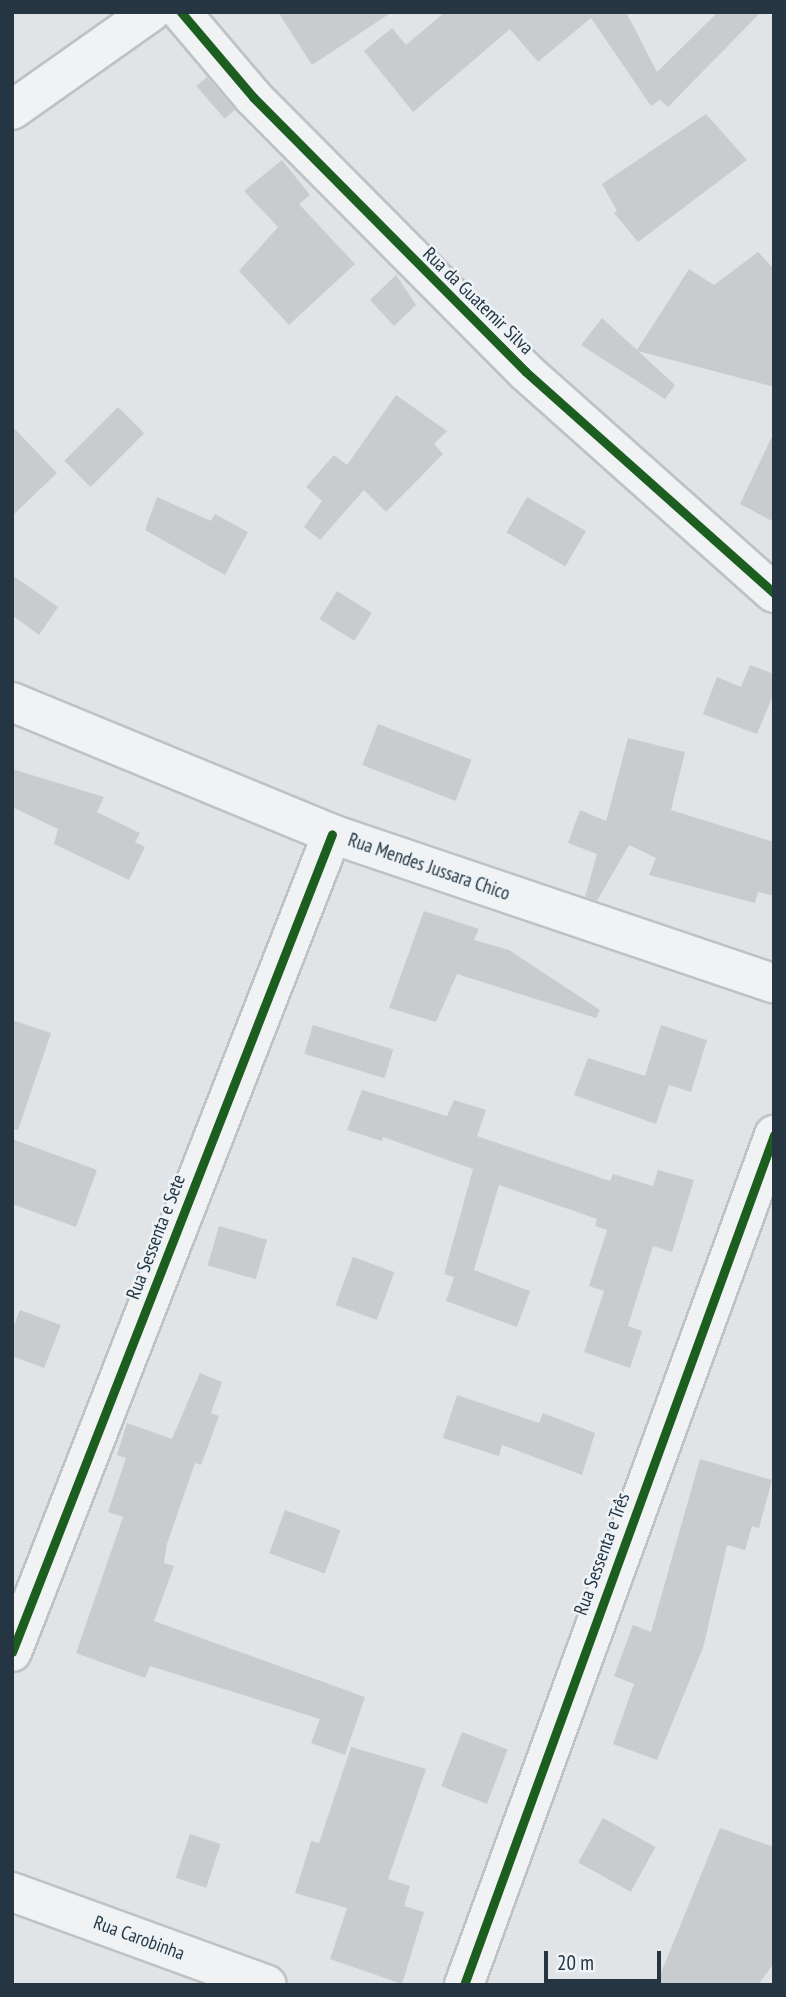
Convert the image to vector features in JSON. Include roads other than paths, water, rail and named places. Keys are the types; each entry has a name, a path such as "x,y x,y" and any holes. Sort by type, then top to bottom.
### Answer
{"street":[{"path":"12,110 151,12"},
{"name":"Rua da Guatemir Silva","path":"181,12 253,97 468,316 774,593"},
{"name":"Rua Mendes Jussara Chico","path":"12,702 332,834 774,984"},
{"name":"Rua Sessenta e Sete","path":"12,1652 332,834"},
{"name":"Rua Sessenta e Três","path":"464,1985 774,1136"},
{"name":"Rua Carobinha","path":"12,1892 267,1985"}]}
